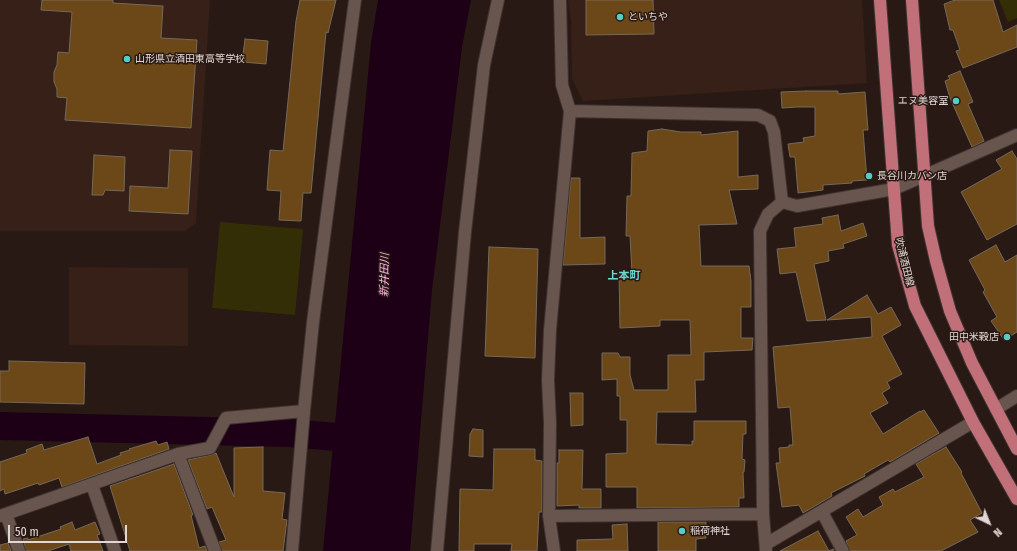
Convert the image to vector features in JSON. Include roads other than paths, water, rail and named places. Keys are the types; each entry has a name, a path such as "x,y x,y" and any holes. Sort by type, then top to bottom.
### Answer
{"main road":[{"name":"吹浦酒田線","path":"880,0 898,245 915,306 973,422 1017,499"},
{"path":"912,0 928,226 936,261 950,311 972,363 1017,449"}],"street":[{"path":"292,551 313,322 355,0"},
{"path":"437,551 465,232 484,64 498,0"},
{"path":"554,551 549,516 550,423 548,380 550,337 570,111 562,85 560,0"},
{"path":"570,111 758,115 770,121 774,132 782,202"},
{"path":"782,202 797,206 894,189 1017,135"},
{"path":"782,202 768,214 760,231 763,514 766,548 822,512 973,422"},
{"path":"996,409 1017,396"},
{"path":"19,551 3,515 178,454 210,448 226,418 304,411"},
{"path":"178,454 215,551"},
{"path":"92,485 115,551"},
{"path":"822,512 843,551"},
{"path":"549,516 763,514"}],"water":[{"name":"新井田川","path":"378,0 471,0 462,47 432,290 410,551 323,551 371,43"}],"waterway":[{"path":"0,426 289,433 373,440"}],"place":[{"name":"といちや","path":"620,17"},
{"name":"山形県立酒田東高等学校","path":"127,59"},
{"name":"エヌ美容室","path":"956,101"},
{"name":"長谷川カバン店","path":"869,176"},
{"name":"田中米穀店","path":"1007,337"},
{"name":"稲荷神社","path":"682,531"}],"district":[{"name":"上本町","path":"624,276"}]}
